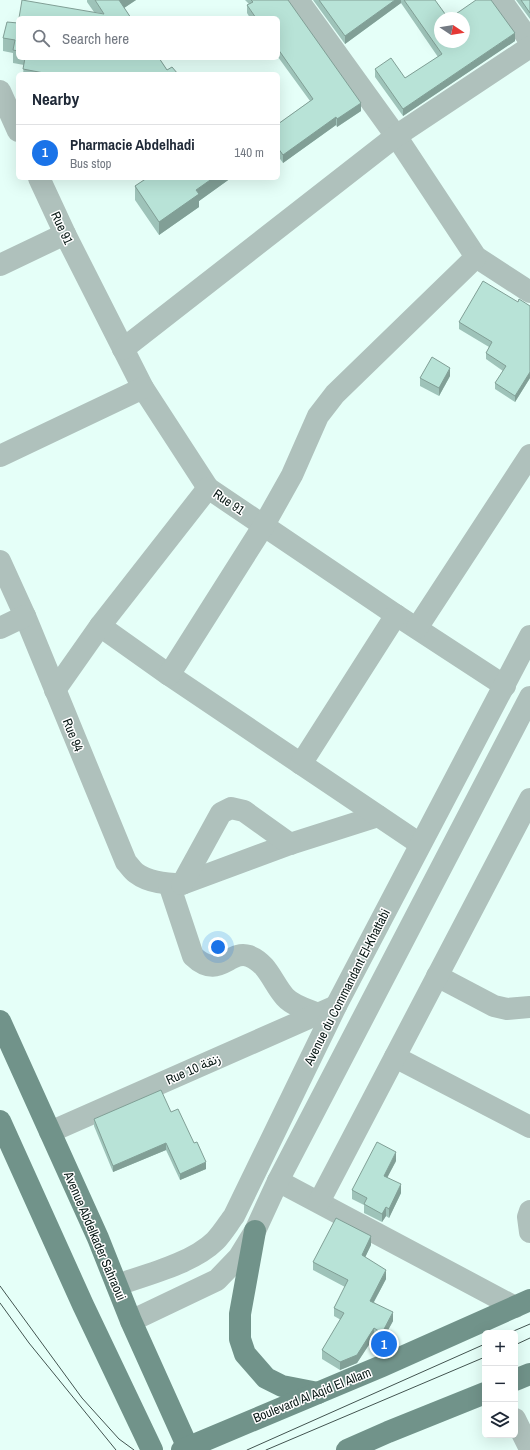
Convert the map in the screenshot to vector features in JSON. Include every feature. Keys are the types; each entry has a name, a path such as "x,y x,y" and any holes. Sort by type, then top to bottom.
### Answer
{"main road":[{"name":"Avenue Abdelkader Sahraoui","path":"0,1022 98,1238 131,1321 186,1449"},
{"path":"0,1121 83,1305 152,1450"},
{"path":"255,1231 240,1314 240,1339 245,1354 266,1378 282,1386 318,1393"},
{"name":"Boulevard Al Aqid El Allam","path":"186,1449 318,1393 522,1303"},
{"path":"518,1379 530,1374"},
{"path":"347,1450 482,1394"}],"street":[{"path":"501,0 530,41"},
{"path":"302,1 396,136 476,257 530,292"},
{"path":"123,349 396,136 530,47"},
{"path":"0,91 16,127"},
{"name":"Rue 91","path":"40,180 65,234 143,388 208,488 396,615 505,686"},
{"path":"0,265 65,234"},
{"path":"170,675 264,526 292,475 318,416 336,394 476,257"},
{"path":"0,456 143,388"},
{"path":"417,628 530,455"},
{"path":"55,690 100,626 208,488"},
{"name":"Rue 94","path":"0,561 25,616 126,862 136,873 150,881 175,884"},
{"path":"301,764 396,615"},
{"path":"0,628 25,616"},
{"path":"100,626 420,844"},
{"name":"Avenue du Commandant El-Khattabi","path":"117,1285 188,1259 202,1252 216,1240 234,1216 327,1010 420,844 505,686 530,636"},
{"path":"131,1321 217,1280 239,1258 255,1231 278,1181 530,697"},
{"path":"319,1202 530,799"},
{"path":"290,844 244,811 231,808 221,813 175,884 192,956 201,964 214,966 239,956 247,955 256,959 268,972 286,998 298,1006 327,1010"},
{"path":"175,884 290,844 378,816"},
{"path":"437,976 494,1006 507,1009 530,1007"},
{"name":"Rue 10 زنقة","path":"50,1132 327,1010"},
{"path":"395,1057 530,1127"},
{"path":"278,1181 522,1303"},
{"path":"530,1210 528,1217 530,1232"},
{"path":"518,1425 530,1449"}],"building":[{"path":"22,0 104,14 95,0 119,0 130,16 19,16"},
{"path":"251,0 288,0 361,103 337,119 336,117 283,155 280,151 280,123 313,99 280,52 280,16 255,16 247,5 253,2"},
{"path":"319,0 395,0 345,36"},
{"path":"404,0 435,0 444,12 434,12 434,43"},
{"path":"476,0 491,0 515,33 403,109 375,69 391,58 405,78 442,54 438,48 470,48 470,12 459,12"},
{"path":"521,0 530,0 530,13"},
{"path":"7,22 16,23 16,51 13,50 15,40 3,38"},
{"path":"25,60 160,60 167,70 172,67 176,72 39,72 23,69"},
{"path":"144,180 210,180 196,190 199,194 159,222 135,186"},
{"path":"483,281 518,302 519,299 530,306 530,372 515,396 495,383 506,366 486,353 492,342 459,322"},
{"path":"432,357 450,368 439,388 420,378"},
{"path":"161,1090 171,1112 178,1109 194,1143 197,1142 206,1162 180,1174 166,1143 113,1166 94,1119"},
{"path":"377,1142 396,1152 384,1176 401,1184 389,1209 386,1207 382,1214 364,1204 367,1198 352,1190"},
{"path":"336,1218 371,1236 362,1255 386,1270 370,1301 393,1312 382,1333 374,1328 357,1355 340,1362 322,1350 344,1313 334,1308 348,1280 313,1262"}],"tram line":[{"path":"0,1286 82,1398 119,1439 134,1450"},
{"path":"0,1303 29,1343 116,1450"},
{"path":"516,1330 530,1324"},
{"path":"518,1344 530,1338"},
{"path":"247,1450 482,1345"},
{"path":"266,1450 482,1358"}],"place":[{"name":"Pharmacie Abdelhadi","path":"384,1344"}]}
